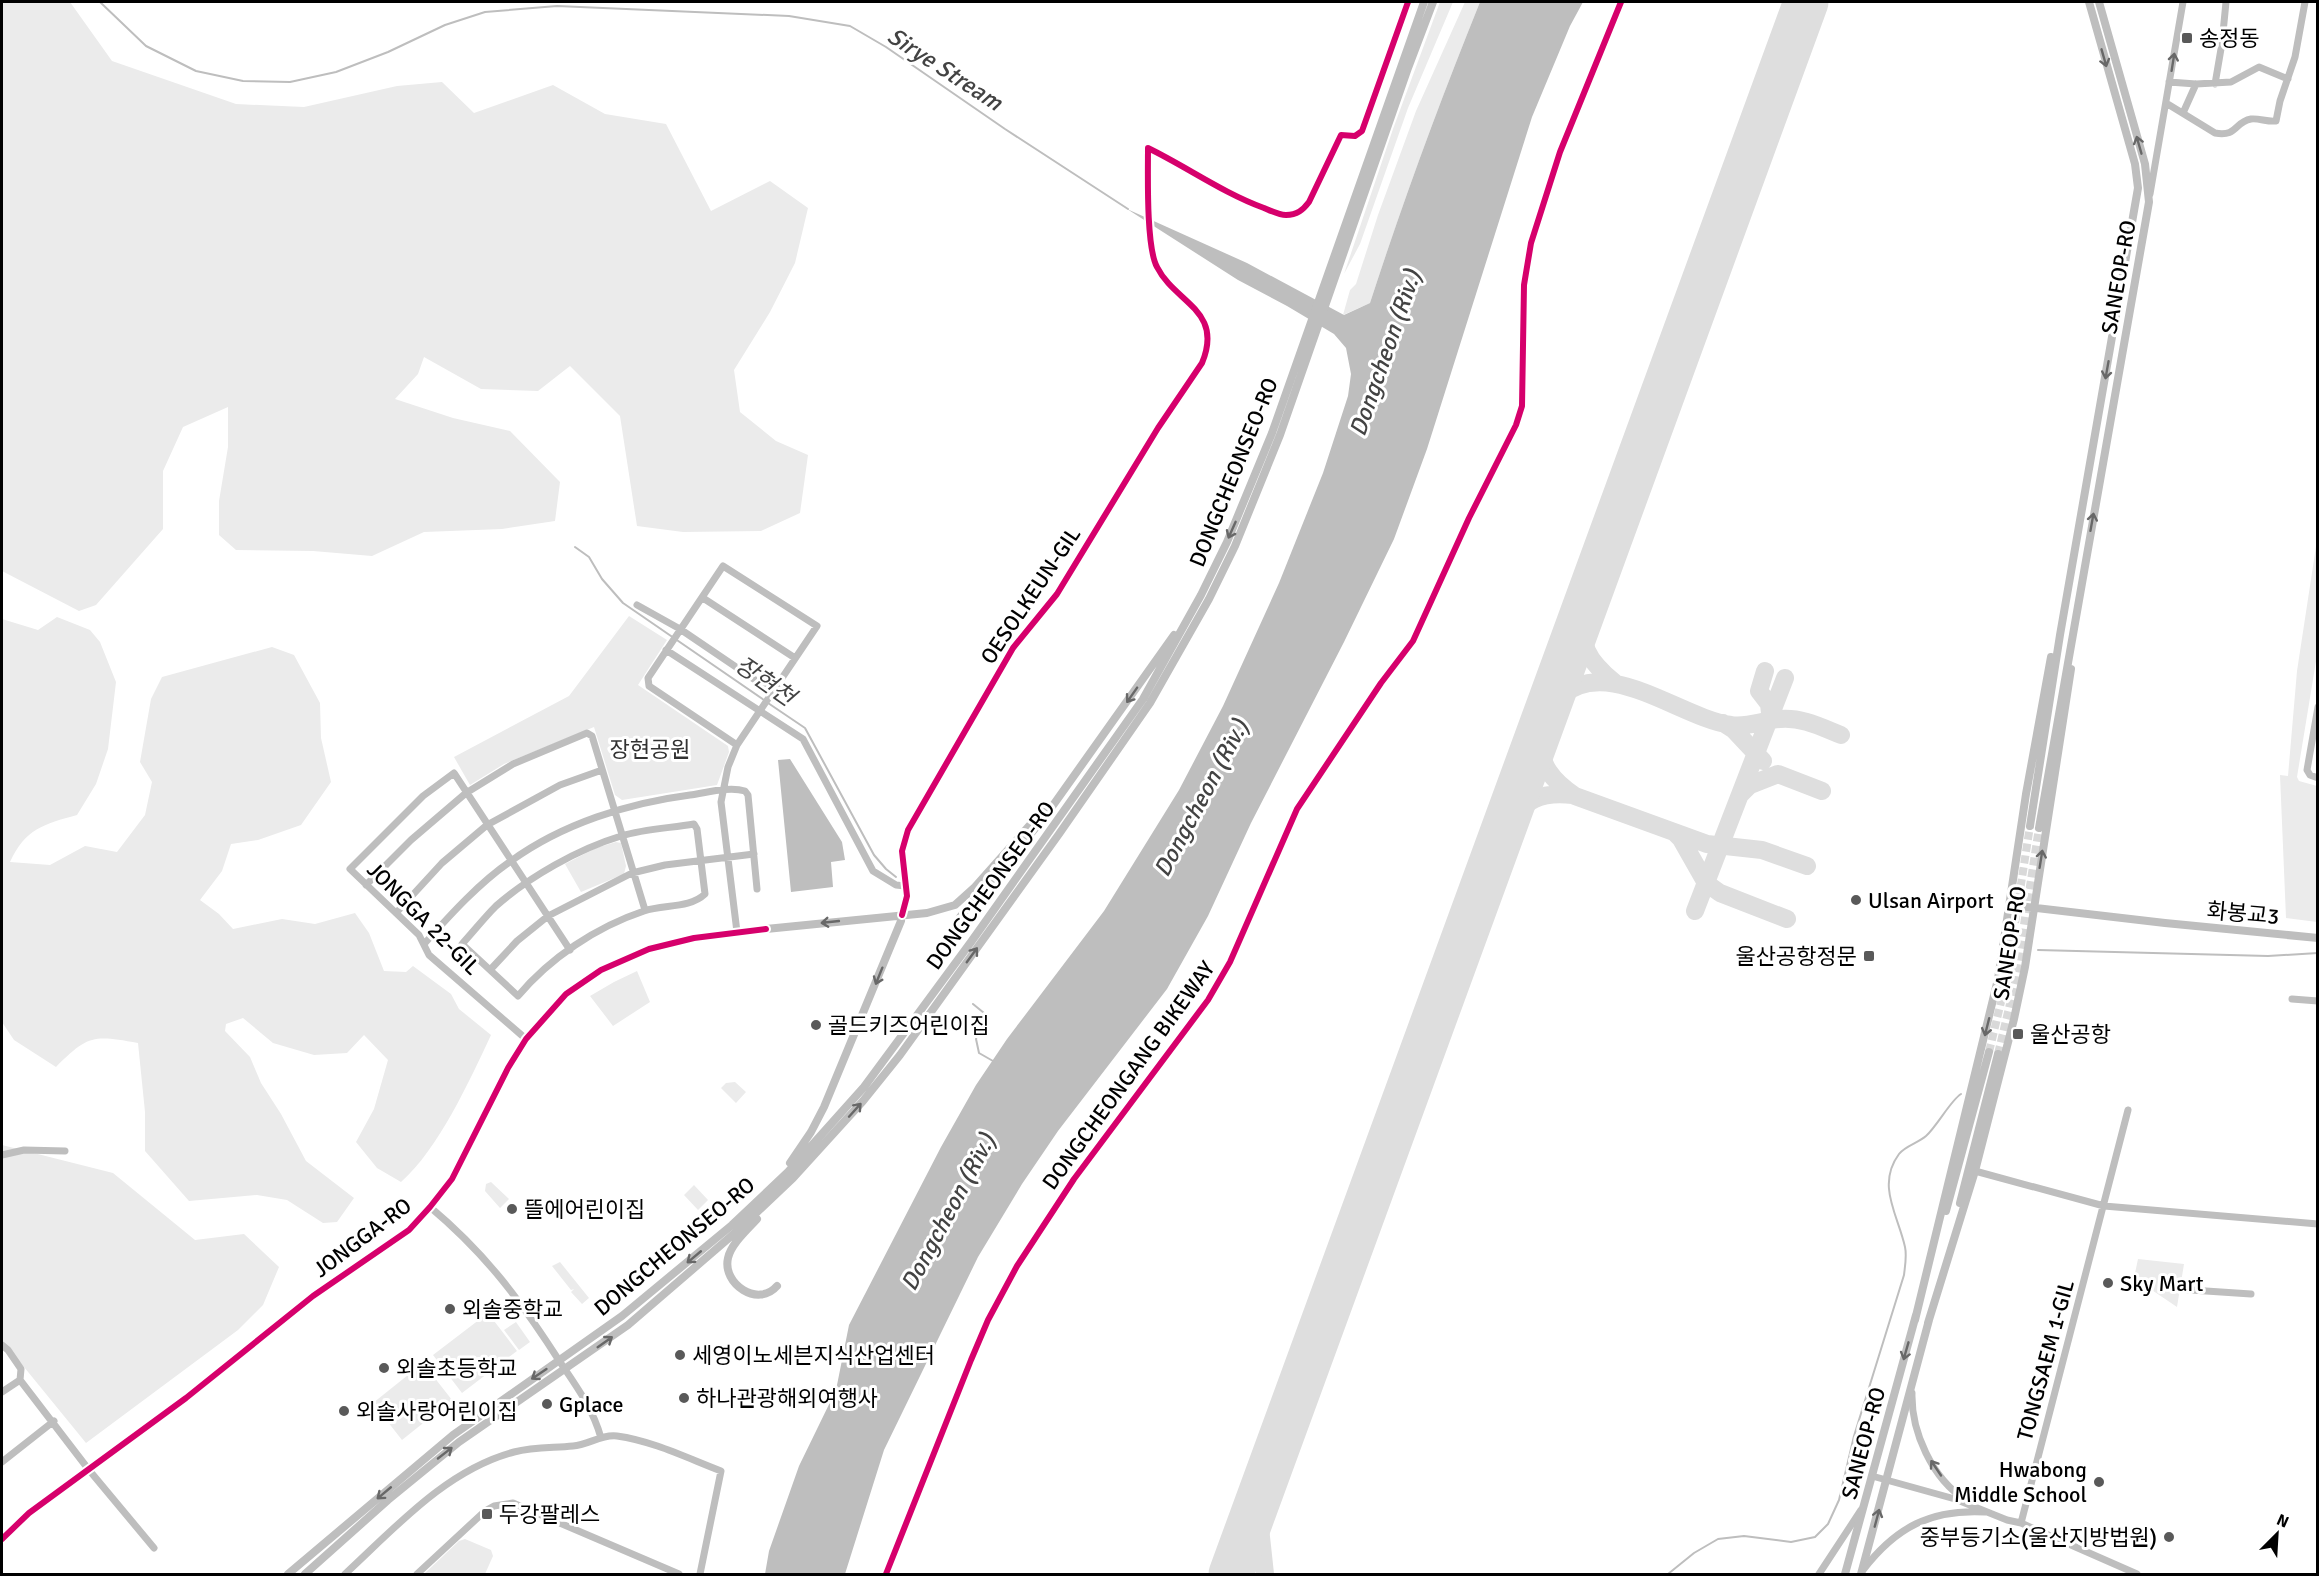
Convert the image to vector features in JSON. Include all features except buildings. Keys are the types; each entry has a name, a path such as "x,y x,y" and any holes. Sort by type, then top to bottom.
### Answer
{"main road":[{"name":"DONGCHEONSEO-RO","path":"305,1575 451,1449 628,1325 736,1232 793,1178 863,1101 900,1054 1065,825 1150,703 1198,620 1235,546 1263,481 1424,2"},
{"name":"DONGCHEONSEO-RO","path":"1328,285 1433,2"},
{"name":"SANEOP-RO","path":"2089,2 2135,164 2138,188 2074,557 2034,827 2086,559 2149,202"},
{"path":"2099,2 2145,164 2149,202"},
{"name":"DONGCHEONSEO-RO","path":"288,1575 453,1435 622,1316 732,1226 768,1191 864,1087 906,1032 1143,699 1201,595 1255,478 1302,360"},
{"name":"SANEOP-RO","path":"1914,1320 1947,1180 1991,1012 2038,727 2074,557"},
{"name":"SANEOP-RO","path":"1928,1323 1975,1171 2014,1019 2068,690 2086,559"},
{"path":"960,917 1044,818 1201,595"},
{"path":"765,929 915,914 946,909 955,905 970,894 1082,765"},
{"name":"화봉교3","path":"2010,905 2318,938"},
{"path":"768,1191 797,1153 820,1116 902,918"},
{"name":"SANEOP-RO","path":"1845,1575 1914,1320 1994,1053 1913,1383 1861,1573"},
{"path":"777,1286 765,1296 757,1296 740,1288 729,1276 727,1260 732,1248 793,1178"}],"street":[{"name":"OESOLKEUN-GIL","path":"902,918 907,896 902,851 908,830 1013,648 1057,594 1158,428 1202,363 1206,353 1207,335 1198,311 1156,266 1148,190 1148,148 1228,193 1253,204 1284,215 1294,215 1303,211 1310,202 1341,135 1355,136 1362,131 1408,2"},
{"name":"SANEOP-RO","path":"2149,202 2183,2"},
{"path":"2215,84 2226,2"},
{"path":"2166,103 2215,133 2234,131 2250,120 2276,121 2280,100 2295,57 2305,2"},
{"path":"2169,82 2196,84 2231,82 2259,67 2288,79"},
{"path":"2183,113 2196,84"},
{"path":"737,932 721,802 728,767 738,745 817,626 723,566 648,678 649,687 738,745"},
{"path":"702,598 795,658"},
{"path":"637,605 772,694"},
{"path":"668,648 803,740 873,871 896,885 905,886"},
{"path":"2318,706 2307,770 2310,775 2318,778"},
{"path":"366,885 385,869 411,840 466,793 513,764 587,733 592,736 645,910"},
{"path":"397,912 442,863 487,825 560,785 602,770"},
{"name":"JONGGA 22-GIL","path":"466,793 454,773 423,796 350,869 397,912 425,943 429,955 526,1039"},
{"path":"425,943 455,909 511,861 560,833 616,810 667,798 741,789 748,795 758,889"},
{"path":"466,793 570,950"},
{"path":"694,824 697,829 700,860 705,894 697,902 645,910 602,929 538,973 518,996 462,944 495,907 526,883 593,847 622,836 694,824"},
{"path":"490,970 517,942 548,916 632,873 665,865 754,854"},
{"name":"JONGGA-RO","path":"2,1539 29,1513 237,1359 313,1296 409,1230 430,1207 463,1160 508,1068 526,1039 566,994 585,980 623,959 672,942 765,929"},
{"path":"2292,999 2318,1001"},
{"name":"TONGSAEM 1-GIL","path":"2021,1523 2128,1110"},
{"path":"2,1155 24,1150 65,1151"},
{"path":"1975,1171 2104,1206 2318,1224"},
{"name":"JONGGA-RO","path":"430,1207 475,1247 523,1306 591,1409 601,1438"},
{"path":"2176,1289 2251,1294"},
{"path":"2,1345 5,1352 21,1370 20,1380 54,1421 89,1470 154,1548"},
{"path":"2,1392 20,1380"},
{"path":"1913,1383 1914,1419 1926,1452 1950,1486 1961,1497 1991,1513 2065,1540 2137,1575"},
{"path":"2,1462 54,1421"},
{"path":"345,1575 430,1498 464,1473 490,1460 515,1452 541,1447 588,1445 601,1438 614,1436 640,1441 721,1471 700,1575"},
{"path":"1872,1476 1978,1507"},
{"path":"417,1575 485,1511 503,1504 524,1506 679,1575"},
{"path":"1819,1575 1864,1505"},
{"path":"1861,1573 1887,1544 1914,1524 1932,1516 1951,1513 1991,1513"}],"green space":[{"path":"2,2 70,2 112,61 236,104 304,107 397,86 442,82 474,113 553,85 605,114 666,124 711,211 770,181 808,208 795,263 770,312 734,370 740,412 776,441 808,455 800,513 761,531 683,532 637,526 620,416 570,366 538,391 481,389 424,357 418,374 395,399 453,418 510,431 560,482 555,521 502,529 424,532 372,556 313,551 236,550 219,535 219,501 228,447 228,407 183,427 163,471 163,529 96,605 79,611 2,571"},
{"path":"1440,2 1453,2 1408,108 1360,244 1344,274 1393,129"},
{"path":"1465,2 1480,2 1422,151 1370,303 1343,315 1350,290 1356,284 1378,215 1416,111"},
{"path":"2317,540 2317,655 2297,777 2299,781 2317,786 2317,922 2286,918 2280,775 2288,776 2297,671"},
{"name":"장현공원","path":"629,616 667,640 638,685 728,746 729,752 717,785 622,800 615,795 594,727 504,764 470,785 454,757 569,696"},
{"path":"57,617 90,630 100,642 116,682 108,749 96,784 77,815 45,825 29,835 10,862 50,865 85,846 117,852 145,815 152,782 140,762 151,699 162,677 272,647 294,655 320,703 321,738 331,782 301,825 258,840 231,844 222,871 200,900 219,914 233,929 282,919 315,924 355,913 369,933 384,971 406,972 413,966 451,994 459,1009 491,1035 463,1093 440,1133 428,1152 401,1182 377,1168 356,1142 374,1109 388,1060 364,1035 347,1053 314,1055 273,1043 243,1018 226,1024 225,1031 250,1057 261,1083 281,1114 306,1161 354,1198 337,1222 323,1223 287,1200 257,1195 189,1201 145,1151 145,1112 138,1043 111,1039 92,1040 76,1049 56,1067 14,1040 2,1022 2,619 38,630"},
{"path":"616,842 621,843 626,866 624,874 581,892 565,864 596,848"},
{"path":"637,971 650,1002 613,1026 590,996"},
{"path":"735,1082 746,1092 736,1103 721,1088 726,1083"},
{"path":"2,1145 113,1173 195,1240 244,1234 279,1267 263,1305 238,1330 86,1443 2,1340"},
{"path":"491,1182 509,1199 500,1208 485,1191 486,1184"},
{"path":"694,1185 708,1200 698,1210 684,1195"},
{"path":"2138,1259 2184,1264 2177,1307 2134,1278"},
{"path":"560,1262 589,1298 582,1304 571,1292 574,1289 571,1290 552,1266"},
{"path":"488,1313 517,1351 462,1393 433,1355"},
{"path":"516,1322 530,1342 519,1350 504,1330"},
{"path":"423,1363 452,1400 402,1440 373,1403"},
{"path":"465,1539 491,1550 493,1556 485,1574 424,1574 459,1541"}],"water":[{"name":"Dongcheon (Riv.)","path":"1480,2 1583,2 1570,26 1532,117 1427,449 1394,539 1251,823 1208,916 1167,989 1058,1131 1022,1184 978,1257 884,1450 845,1574 765,1574 769,1551 799,1466 836,1390 849,1325 941,1147 976,1085 1007,1039 1104,911 1179,790 1223,706 1279,583 1323,473 1348,396 1351,374 1346,348 1334,334 1238,280 1127,209 1247,263 1344,315 1370,303 1422,151"},
{"path":"790,759 842,842 845,860 831,862 833,887 791,892 778,760"}],"waterway":[{"name":"Sirye Stream","path":"100,2 146,46 196,71 243,81 290,82 336,72 388,52 445,25 485,12 557,6 789,16 850,26 886,47 1005,129 1128,209"},
{"name":"장현천","path":"575,547 589,557 602,579 623,603 764,700"},
{"name":"장현천","path":"768,703 805,728 874,855 896,877"},
{"path":"2038,950 2268,956 2318,953"},
{"name":"장현천","path":"973,1004 984,1013 976,1039 979,1053 993,1061"},
{"path":"1668,1574 1694,1553 1718,1539 1744,1536 1791,1542 1815,1537 1828,1524 1839,1500 1854,1436 1904,1275 1905,1247 1889,1189 1892,1166 1902,1151 1930,1132 1961,1094"}],"taxiway":[{"path":"1584,609 1583,632 1587,651 1597,666 1614,682"},
{"path":"1765,671 1759,691 1769,704 1770,713"},
{"path":"1695,911 1785,678"},
{"path":"1807,866 1762,850 1707,844 1575,796 1560,785 1544,764 1540,746 1543,725 1549,710 1560,697 1579,686 1599,682 1621,685 1644,692 1689,712 1731,725 1788,719 1811,723 1841,735"},
{"path":"1723,723 1734,730 1763,761"},
{"path":"1741,794 1750,785 1778,774 1822,791"},
{"path":"1505,826 1520,810 1535,799 1551,795 1573,795"},
{"path":"1675,833 1681,839 1706,883 1720,893 1787,919"},
{"path":"1263,1486 1258,1509 1265,1574"},
{"path":"1222,1574 1238,1551 1246,1533"}],"runway":[{"path":"1231,1574 1806,2"}],"tunnel":[{"path":"1989,1052 2006,981 2030,826"},
{"path":"1998,1054 2015,983 2039,828"}],"cycle path":[{"path":"902,915 907,896 902,851 908,830 1013,648 1057,594 1158,428 1202,363 1207,345 1207,331 1202,319 1165,279 1153,257 1148,209 1148,148 1272,212 1290,215 1299,212 1309,202 1341,135 1355,136 1362,131 1408,2"},
{"name":"DONGCHEONGANG BIKEWAY","path":"886,1574 988,1320 1017,1266 1074,1179 1208,1000 1230,962 1297,809 1381,683 1413,641 1469,518 1516,425 1522,406 1524,285 1531,243 1560,152 1621,2"},
{"path":"2,1539 29,1513 186,1398 313,1296 409,1230 452,1179 508,1068 526,1039 566,994 601,970 649,949 694,938 766,929"}],"place":[{"name":"송정동","path":"2187,38"},
{"name":"Ulsan Airport","path":"1856,900"},
{"name":"울산공항정문","path":"1869,956"},
{"name":"골드키즈어린이집","path":"816,1025"},
{"name":"울산공항","path":"2018,1034"},
{"name":"뜰에어린이집","path":"512,1209"},
{"name":"Sky Mart","path":"2108,1283"},
{"name":"외솔중학교","path":"450,1309"},
{"name":"세영이노세븐지식산업센터","path":"680,1355"},
{"name":"외솔초등학교","path":"384,1368"},
{"name":"하나관광해외여행사","path":"684,1398"},
{"name":"Gplace","path":"547,1404"},
{"name":"외솔사랑어린이집","path":"344,1411"},
{"name":"Hwabong Middle School","path":"2099,1482"},
{"name":"두강팔레스","path":"487,1514"},
{"name":"중부등기소(울산지방법원)","path":"2169,1537"}]}
